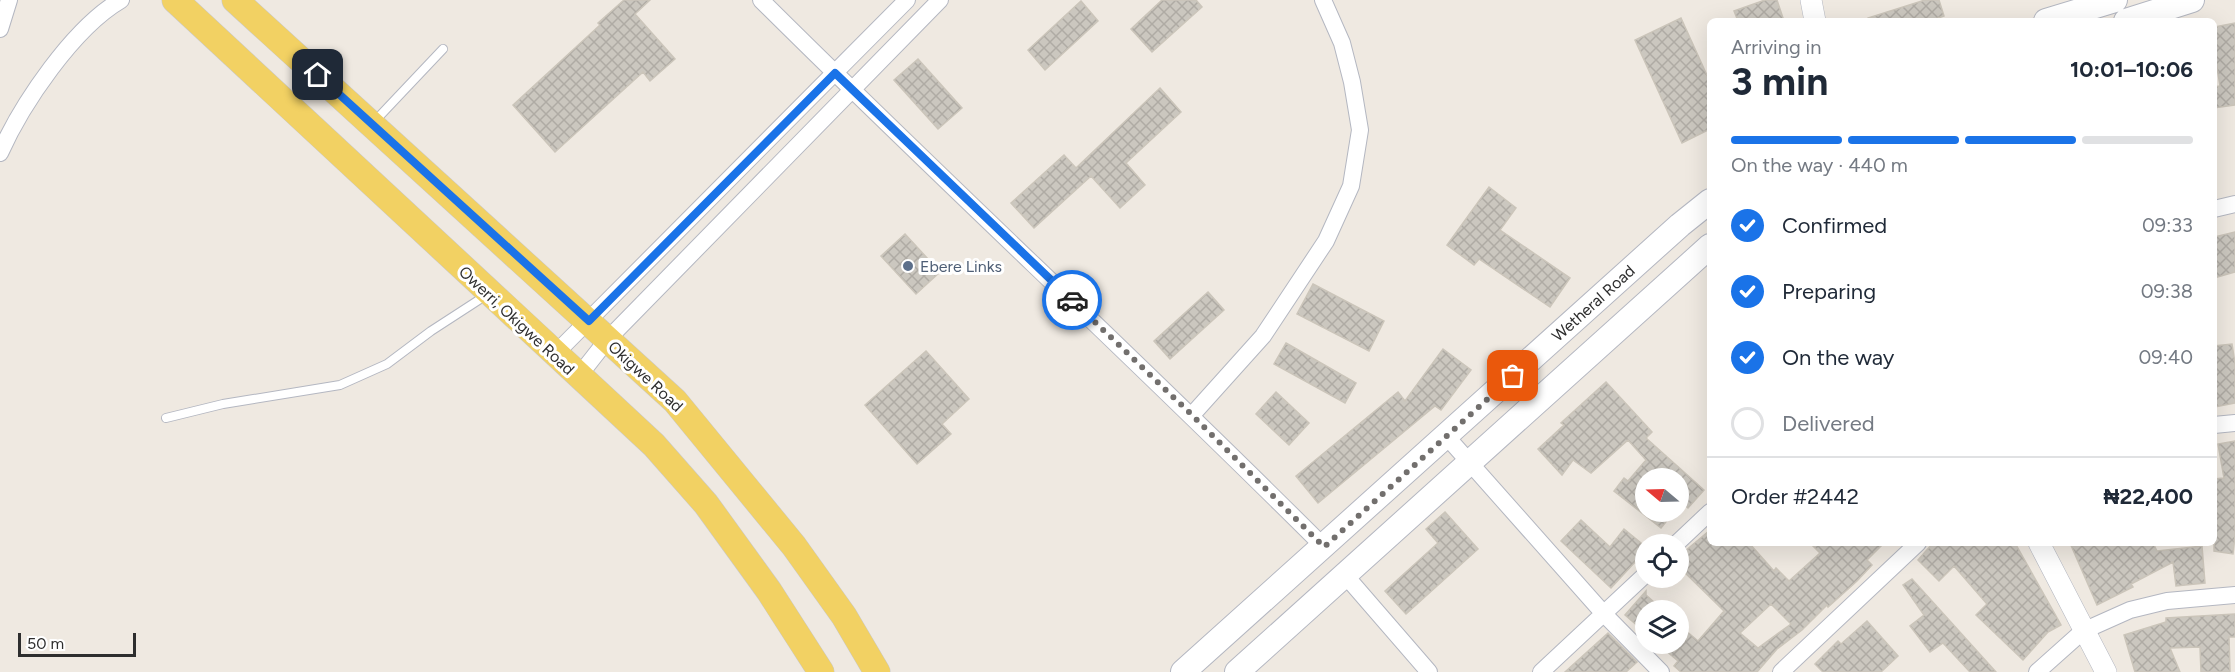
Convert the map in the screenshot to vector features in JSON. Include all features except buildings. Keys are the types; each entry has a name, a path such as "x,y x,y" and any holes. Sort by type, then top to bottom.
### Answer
{"main road":[{"name":"Owerri, Okigwe Road","path":"175,0 654,446 706,504 769,591 821,672"},
{"path":"2056,18 2115,0"},
{"path":"2135,18 2192,0"},
{"name":"Okigwe Road","path":"239,1 675,400 745,484 844,615 877,672"},
{"name":"Wetheral Road","path":"1183,672 1447,437 1680,225 1707,203"},
{"path":"1237,672 1707,249"}],"street":[{"path":"0,29 9,0"},
{"path":"0,153 10,130 46,74 86,28 121,0"},
{"path":"761,0 1192,415 1324,547"},
{"path":"554,355 908,0"},
{"path":"578,377 607,340 940,0"},
{"path":"1192,415 1263,336 1326,241 1351,186 1360,130 1352,82 1342,43 1323,0"},
{"path":"1810,0 1814,18"},
{"path":"2217,208 2235,204"},
{"path":"2217,425 2235,423"},
{"path":"1447,437 1471,461 1604,614 1661,672"},
{"path":"1687,534 1707,515"},
{"path":"1781,672 1915,546"},
{"path":"2041,546 2106,672"},
{"path":"1345,575 1429,672"},
{"path":"1541,672 1635,584"},
{"path":"2037,672 2084,631 2130,610 2168,601 2235,595"}],"lane":[{"path":"373,123 443,49"},
{"path":"165,418 224,404 340,385 387,364 430,331 488,293"}],"way so far":[{"path":"1072,300 1192,415 1324,547 1513,376"}],"place":[{"name":"Ebere Links","path":"908,266"}],"route":[{"path":"318,75 589,321 835,73 1072,300"}]}
